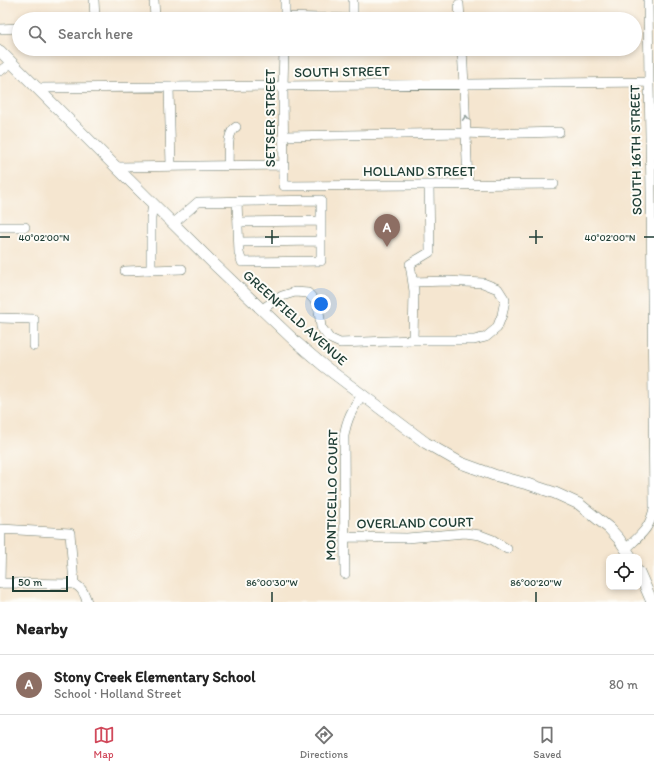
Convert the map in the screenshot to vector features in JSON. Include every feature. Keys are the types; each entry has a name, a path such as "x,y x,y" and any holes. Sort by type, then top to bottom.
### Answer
{"main road":[{"name":"GREENFIELD AVENUE","path":"0,51 262,310 318,362 426,443 461,463 494,475 555,493 579,504 609,528 619,539 628,553"},
{"path":"642,579 652,602"}],"street":[{"path":"94,0 95,12"},
{"path":"154,0 155,12"},
{"path":"285,0 285,12"},
{"path":"353,0 353,12"},
{"name":"SOUTH 16TH STREET","path":"628,553 645,531 654,509 653,192 648,0"},
{"path":"459,4 460,12"},
{"path":"0,29 12,28"},
{"name":"SETSER STREET","path":"284,56 284,186"},
{"path":"462,56 468,185"},
{"path":"0,71 12,63"},
{"name":"SOUTH STREET","path":"36,88 169,88 649,82"},
{"path":"169,88 171,166"},
{"path":"228,165 229,136 232,129 236,127"},
{"path":"283,136 466,133 504,134 559,132"},
{"path":"116,167 283,165"},
{"name":"HOLLAND STREET","path":"284,186 554,184"},
{"path":"412,340 414,290 410,264 430,252 429,185"},
{"path":"174,223 198,202 237,201 321,200 321,261 242,262 239,253 237,201"},
{"path":"151,270 151,218 153,203"},
{"path":"238,222 321,221"},
{"path":"0,227 25,227"},
{"path":"239,242 321,241"},
{"path":"125,271 182,269"},
{"path":"262,310 282,296 295,292 308,293 318,304 321,327 329,338 340,343 412,340 474,340 486,337 497,328 502,315 505,300 498,289 483,283 448,281 413,282"},
{"path":"0,318 34,319 34,346"},
{"name":"MONTICELLO COURT","path":"345,574 344,436 348,418 362,395"},
{"path":"74,584 70,533 1,529 0,584 74,584 79,586 85,595 87,602"},
{"name":"OVERLAND COURT","path":"345,537 408,538 465,533 480,535 493,540 507,549"}],"place":[{"name":"Stony Creek Elementary School","path":"387,247"}]}
